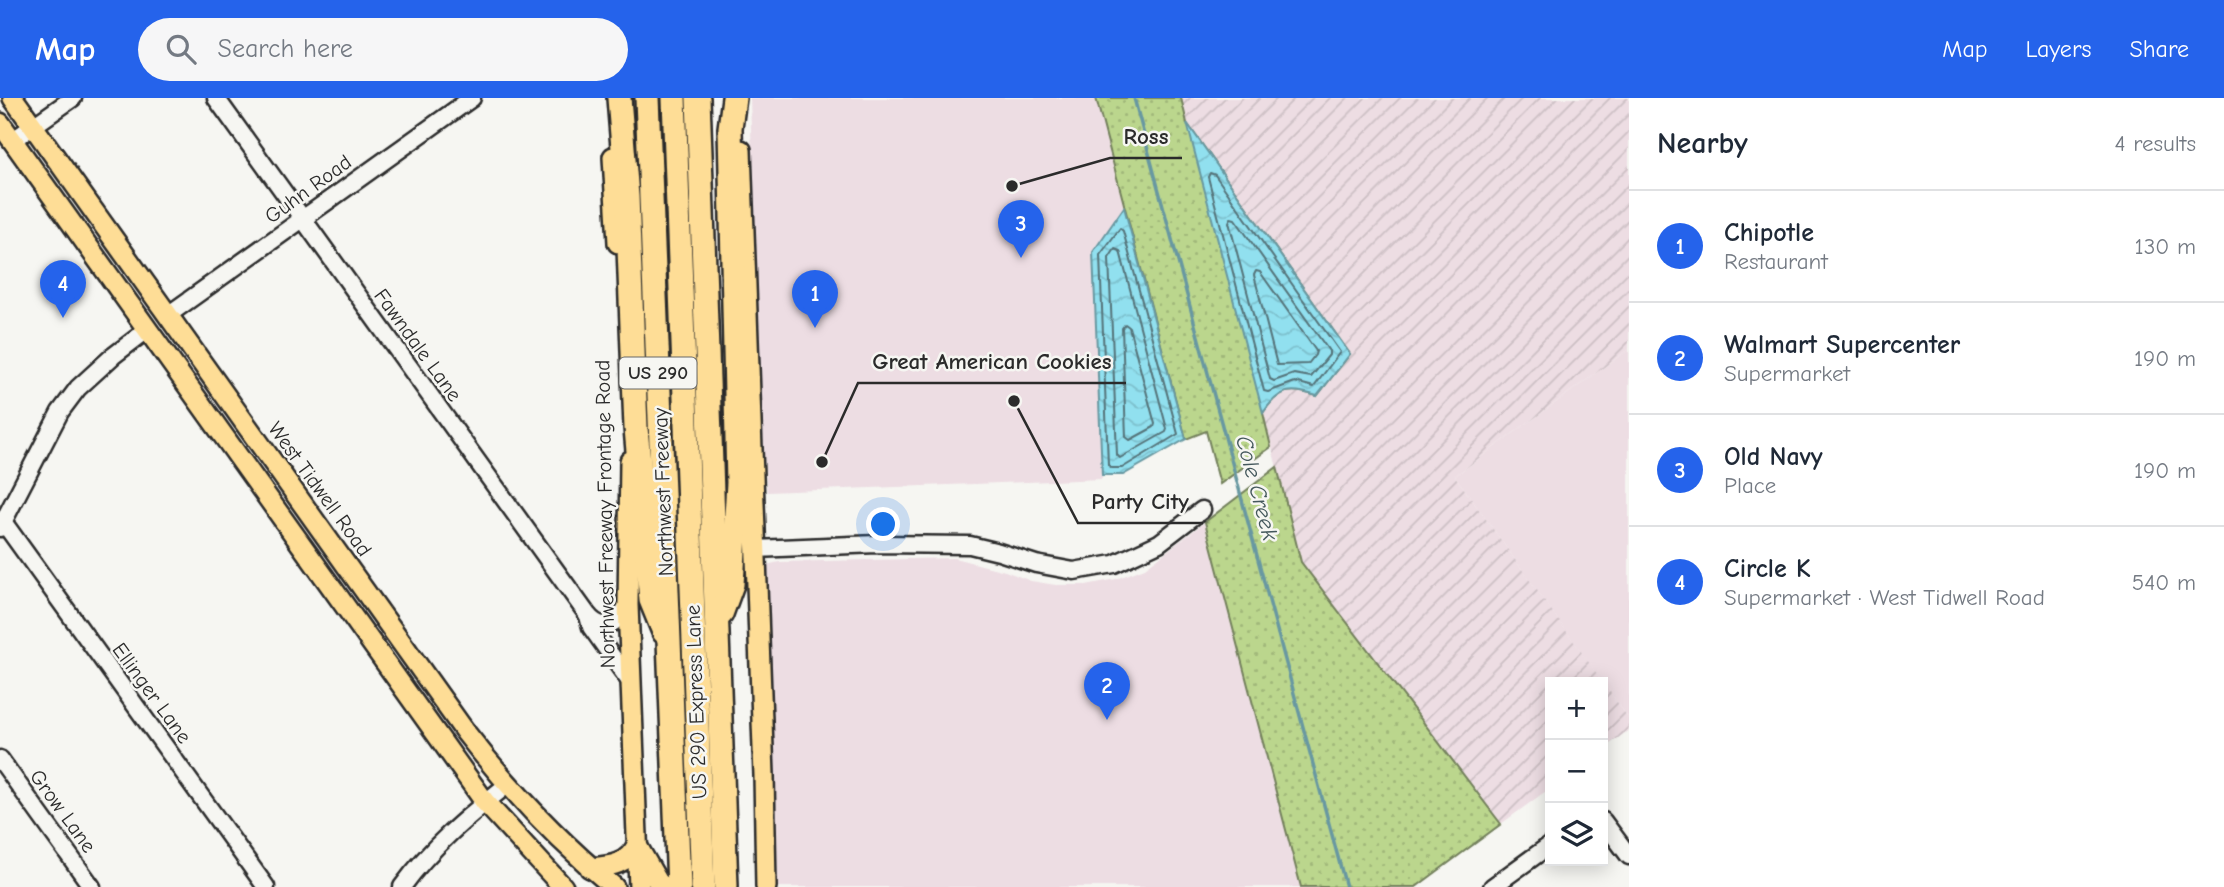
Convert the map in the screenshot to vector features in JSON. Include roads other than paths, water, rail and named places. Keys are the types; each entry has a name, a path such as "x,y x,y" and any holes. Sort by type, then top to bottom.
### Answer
{"highway":[{"path":"619,98 627,197 636,428 651,600 670,648"},
{"name":"Northwest Freeway","path":"647,98 679,887"},
{"name":"US 290 Express Lane","path":"674,98 703,887"},
{"name":"US 290","path":"698,98 726,883"},
{"path":"717,623 732,584 738,483 730,128 736,98"}],"main road":[{"name":"West Tidwell Road","path":"13,98 466,733 507,785 590,868 614,887"},
{"name":"Northwest Freeway Frontage Road","path":"612,98 630,449 628,605 639,887"},
{"path":"736,98 744,210 766,887"},
{"path":"0,123 485,802 563,887"},
{"path":"260,487 281,473"},
{"path":"374,647 396,634"},
{"path":"590,868 613,866 631,856 637,845"},
{"path":"637,845 658,882 664,887"}],"street":[{"path":"12,141 73,98"},
{"name":"Fawndale Lane","path":"216,98 587,614 591,627 631,683"},
{"name":"Guhn Road","path":"168,315 472,98"},
{"path":"2,525 66,404 78,388 113,356 147,330"},
{"path":"755,549 877,544 970,545 1036,564 1074,571 1114,564 1159,543 1202,510"},
{"name":"Ellinger Lane","path":"2,525 267,887"},
{"path":"587,614 602,625 611,624 621,617 628,605"},
{"name":"Grow Lane","path":"0,759 92,887"},
{"path":"402,887 418,864 458,824 507,785"},
{"path":"1608,828 1629,856"},
{"path":"1492,887 1545,849"}],"water":[{"path":"1187,123 1350,354 1317,396 1299,391 1286,392 1274,399 1263,413"},
{"path":"1124,207 1186,439 1123,475 1102,475 1093,252"}],"waterway":[{"name":"Cole Creek","path":"1134,98 1346,887"}],"place":[{"name":"Ross","path":"1012,186"},
{"name":"Old Navy","path":"1021,258"},
{"name":"Circle K","path":"63,318"},
{"name":"Chipotle","path":"815,328"},
{"name":"Party City","path":"1014,401"},
{"name":"Great American Cookies","path":"822,462"},
{"name":"Walmart Supercenter","path":"1107,720"}]}
